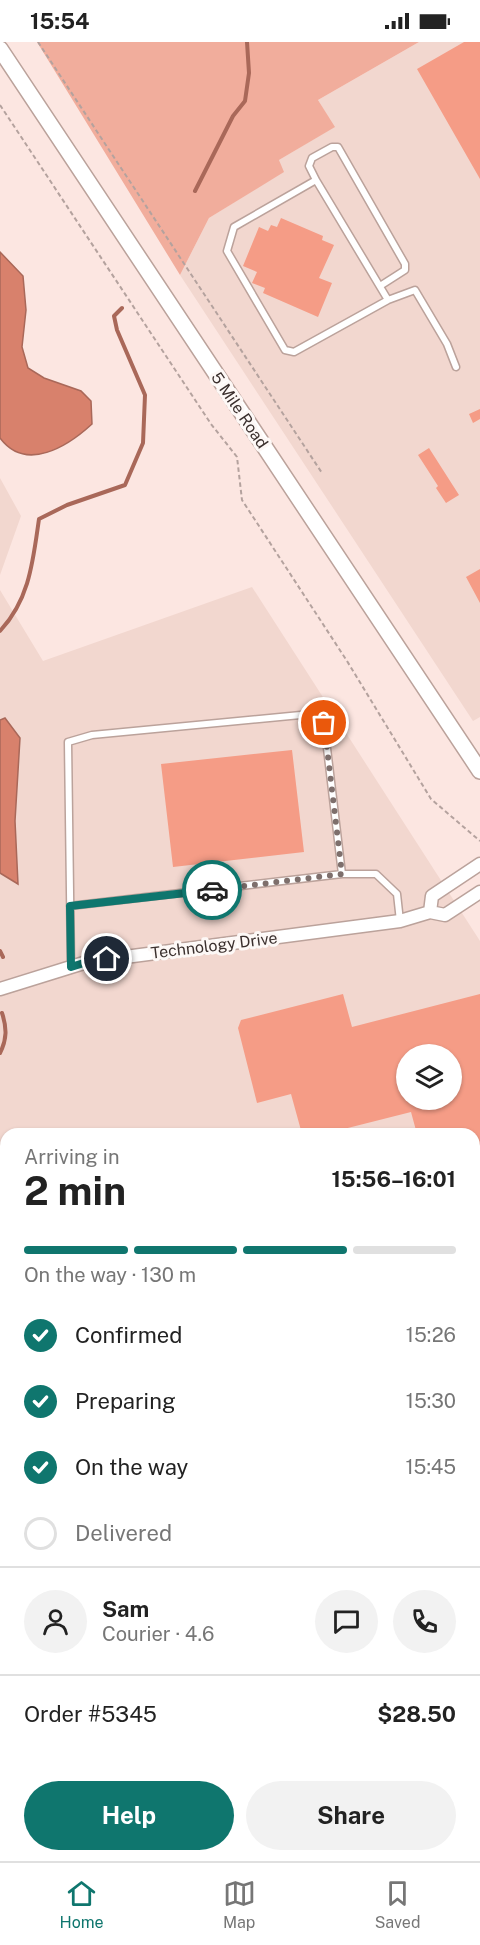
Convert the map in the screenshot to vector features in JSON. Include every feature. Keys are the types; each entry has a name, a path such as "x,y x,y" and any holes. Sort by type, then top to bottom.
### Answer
{"street":[{"name":"5 Mile Road","path":"0,49 480,771"},
{"path":"430,912 432,896 480,864"},
{"name":"Technology Drive","path":"0,989 87,962 400,921 430,912 445,915 480,892"}],"lane":[{"path":"380,286 405,270 405,264 338,147 332,147 312,158 309,166 388,300"},
{"path":"316,180 234,227 227,251 285,350 294,352 388,300 415,290 447,344 456,366"},
{"path":"71,967 68,742 92,735 311,714 324,723 342,874"},
{"path":"70,906 342,874 376,874 397,894 400,921"}],"path":[{"path":"38,42 321,474"},
{"path":"0,105 211,424 237,457 242,500 347,661 431,799 480,842"}],"shaded area":[{"path":"37,42 419,42 318,100 335,127 279,160 284,172 209,218 180,275"},
{"path":"419,42 480,42 480,717 473,721 180,275 209,218 283,172 279,160 334,127 318,100"},
{"path":"0,252 23,276 26,310 22,347 28,368 44,378 81,391 91,401 92,424 59,447 34,455 22,454 10,448 0,438"},
{"path":"0,478 21,516 0,575"},
{"path":"252,587 480,941 480,1128 0,1128 0,590 43,661"},
{"path":"5,718 20,738 15,821 18,884 0,873 0,720"}],"building":[{"path":"464,42 480,42 480,179 417,69"},
{"path":"281,218 323,236 322,240 334,245 319,278 332,283 318,317 263,293 265,288 252,283 257,272 243,266 259,227 268,231 271,225 277,227"},
{"path":"480,409 480,419 473,423 469,414"},
{"path":"429,448 459,495 446,503 418,455"},
{"path":"480,569 480,603 466,577"},
{"path":"292,750 304,852 173,867 161,764"},
{"path":"343,994 352,1027 480,994 480,1128 415,1128 411,1112 348,1128 300,1128 291,1094 257,1103 238,1028 241,1020"}],"waterway":[{"path":"195,191 233,116 245,101 249,73 247,42"},
{"path":"0,631 10,619 24,592 32,564 39,519 67,505 125,485 143,443 145,395 117,330 114,316 122,308"},
{"path":"0,951 3,957"},
{"path":"0,1053 6,1033 2,1013"}],"way so far":[{"path":"212,890 342,874 324,723"}],"route":[{"path":"107,959 71,967 70,906 212,890"}]}
